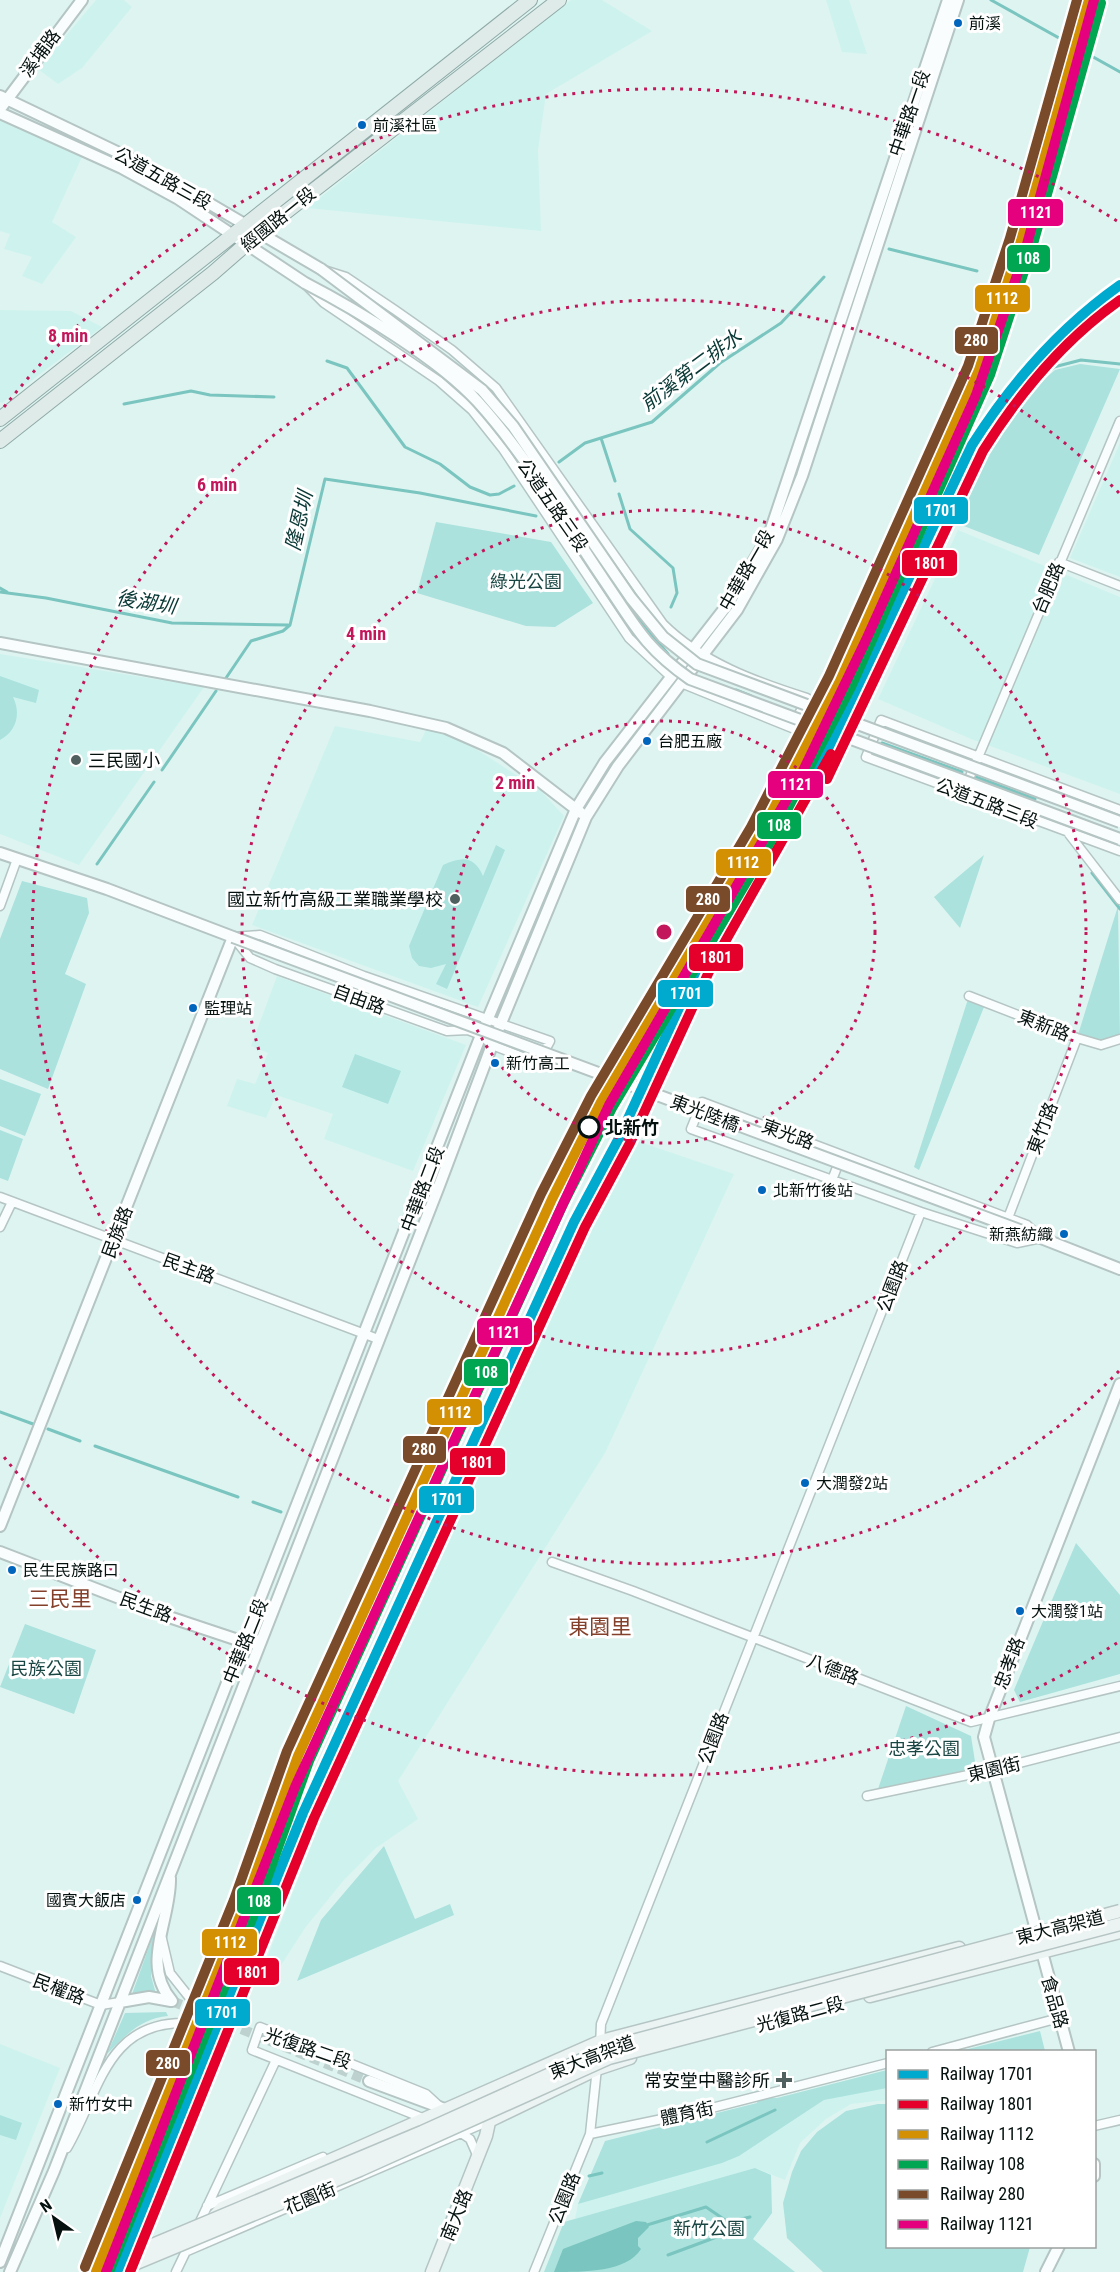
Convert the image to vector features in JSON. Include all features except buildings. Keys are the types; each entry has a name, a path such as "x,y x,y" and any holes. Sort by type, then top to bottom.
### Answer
{"main road":[{"name":"經國路一段","path":"0,419 530,0"},
{"name":"經國路一段","path":"0,441 260,232 559,0"},
{"name":"光復路二段","path":"424,2118 600,2041 1120,1905"},
{"name":"東大高架道","path":"88,2272 422,2132 610,2047 1120,1911"},
{"name":"東大高架道","path":"115,2272 370,2165 609,2058 1120,1924"},
{"name":"光復路二段","path":"489,2121 597,2069 620,2061 1120,1932"},
{"path":"698,2035 712,2025 986,1954 1041,1952"},
{"path":"489,2121 498,2086"},
{"path":"210,2221 222,2208 424,2118"},
{"name":"南大路","path":"432,2272 478,2157 489,2121"}],"street":[{"name":"溪埔路","path":"0,111 3,97 82,0"},
{"path":"949,8 958,0"},
{"name":"中華路一段","path":"488,1020 576,809 604,762 728,604 769,535 949,8"},
{"name":"中華路一段","path":"500,1024 586,817 618,766 737,610 759,574 781,528 802,476 949,8"},
{"name":"公道五路三段","path":"3,97 142,164 321,269 482,390 513,426 631,598 663,637 690,659 1120,822"},
{"name":"公道五路三段","path":"0,111 122,168 177,198 245,245 409,347 464,388 479,403 540,485 638,634 667,663 690,679 1120,839"},
{"name":"公道五路三段","path":"321,269 336,273 356,284 452,350 496,388 663,624 692,650 807,698 792,728 681,683"},
{"name":"公道五路三段","path":"306,283 324,303 431,375 472,410 503,449 628,638 670,676"},
{"name":"台肥路","path":"963,793 1120,421"},
{"path":"1059,562 1120,586"},
{"path":"0,643 381,713 446,728 503,753 586,817"},
{"name":"公道五路三段","path":"1120,810 881,720 866,757 1120,851"},
{"path":"1068,833 1120,900"},
{"name":"自由路","path":"0,853 107,889 233,937 260,935 364,976 550,1041 538,1063 492,1045"},
{"path":"0,906 17,859"},
{"name":"自由路","path":"233,937 250,958 275,969 447,1031 468,1030 481,1035"},
{"name":"東光陸橋","path":"233,937 1041,1238"},
{"name":"民族路","path":"0,1526 233,937"},
{"name":"東新路","path":"969,996 1101,1045 1120,1039"},
{"name":"中華路二段","path":"0,2262 488,1020"},
{"name":"中華路二段","path":"10,2272 54,2172 500,1024"},
{"path":"481,1035 492,1045"},
{"name":"東竹路","path":"1008,1218 1077,1038"},
{"name":"東光路","path":"1041,1238 1017,1243 921,1212 691,1129 702,1102 842,1153 1027,1225 1041,1238 1120,1269"},
{"path":"832,1180 842,1153"},
{"name":"民主路","path":"0,1197 378,1339"},
{"path":"0,1227 12,1202"},
{"name":"公園路","path":"534,2272 590,2133 601,2024 921,1212"},
{"name":"忠孝路","path":"1041,1952 984,1737 988,1719 1117,1402 1120,1384"},
{"name":"民生路","path":"0,1552 166,1616 259,1648"},
{"name":"八德路","path":"552,1562 971,1722 1120,1686"},
{"name":"東園街","path":"867,1796 992,1770 1120,1737"},
{"path":"120,2002 149,1997 172,2001 160,1985 157,1969 161,1933 170,1894 170,1870"},
{"name":"中華路二段","path":"54,2172 81,2123 111,2056 147,2027 166,2022 185,2023 193,2002 170,1973 161,1933"},
{"name":"食品路","path":"1041,1952 1068,2050"},
{"name":"民權路","path":"0,1966 101,2005 120,2002"},
{"path":"939,2050 1059,2018"},
{"name":"光復路二段","path":"444,2110 426,2094 260,2027 252,2050 276,2060 462,2133 489,2121"},
{"path":"176,2272 276,2060"},
{"name":"體育街","path":"590,2133 696,2112 886,2064"},
{"name":"光復路二段","path":"369,2080 444,2110"},
{"path":"444,2110 489,2121"},
{"name":"花園街","path":"207,2206 414,2118 424,2118"},
{"path":"424,2118 435,2125 439,2133 434,2145"},
{"path":"1096,2126 1120,2120"},
{"path":"462,2133 470,2139 478,2157"},
{"name":"花園街","path":"185,2252 462,2133"},
{"path":"1046,2272 1058,2248"}],"shaded area":[{"path":"96,0 124,0 132,7 82,68 58,84 38,69"},
{"path":"571,0 602,0 652,31 546,94 538,150 541,231 307,208"},
{"path":"826,0 849,0 867,54 842,52"},
{"path":"0,120 82,157 52,222 76,237 42,284 22,276 32,257 4,249 10,234 0,231"},
{"path":"0,310 71,311 102,327 2,403 0,402"},
{"path":"1120,443 1120,577 1070,558"},
{"path":"958,530 1120,597 1120,794 971,739 878,699"},
{"name":"三民國小","path":"0,654 204,687 79,865 0,834"},
{"path":"335,726 420,742 428,726 465,742 541,791 564,816 478,1007 252,925"},
{"path":"277,976 466,1045 413,1171 324,1139 333,1114 276,1095 266,1118 227,1106 237,1079 255,1084 268,1053 251,1046"},
{"path":"634,1140 734,1174 605,1453 398,1781 418,1819 376,1848 343,1881 305,1928 272,1979 256,1986 360,1721"},
{"path":"0,2044 60,2068 0,2218"},
{"path":"886,2088 886,2100 851,2104 826,2119 800,2143 785,2180 755,2168 575,2219 578,2204 739,2156 824,2100"},
{"path":"636,2221 646,2222 649,2227 638,2238 638,2246 641,2249 626,2262 604,2269 554,2272 563,2249"}],"green space":[{"path":"1080,364 1120,369 1039,555 951,521 972,477 998,437 1041,382 1055,370"},
{"name":"綠光公園","path":"436,522 551,542 593,603 555,627 526,626 417,593"},
{"path":"0,676 39,690 36,703 13,697 17,709 16,721 10,732 0,740"},
{"path":"883,724 1037,782 1032,794 878,737"},
{"path":"496,845 505,850 447,989 436,984 446,964 431,968 419,966 412,958 409,946 443,865 462,859 472,861 483,876"},
{"path":"984,855 960,928 934,897"},
{"path":"22,881 87,898 89,913 65,974 86,984 48,1089 0,1069 0,939"},
{"path":"1118,906 1120,1039 1101,1045 1077,1038"},
{"path":"969,996 986,1002 919,1170 914,1167"},
{"path":"355,1054 401,1071 388,1104 342,1087"},
{"path":"0,1079 41,1094 25,1136 0,1126"},
{"path":"0,1130 23,1139 8,1181 0,1178"},
{"path":"1076,1543 1120,1595 1120,1674 1020,1702 1014,1690"},
{"name":"民族公園","path":"25,1624 96,1650 74,1714 0,1687"},
{"name":"忠孝公園","path":"906,1706 971,1736 976,1768 878,1789"},
{"path":"384,1846 415,1919 450,1904 454,1915 297,1981 321,1920"},
{"path":"154,1933 151,1976 156,1994 131,1997"},
{"path":"166,2012 168,2016 150,2020 134,2029 107,2054 125,2013"},
{"path":"1040,2031 1045,2050 964,2050"},
{"path":"886,2070 886,2088 824,2100 739,2156 722,2163 578,2204 605,2141 757,2103 758,2098 777,2098"},
{"path":"886,2104 886,2248 1030,2248 1023,2272 823,2272 787,2238 783,2203 801,2151 817,2132 846,2111"},
{"path":"0,2115 22,2123 16,2140 0,2135"},
{"name":"新竹公園","path":"755,2168 771,2175 772,2213 753,2239 795,2272 544,2272 564,2222"}],"waterway":[{"path":"991,0 1120,72"},
{"path":"889,249 977,271"},
{"name":"前溪第二排水","path":"559,462 585,443 652,422 720,363 781,323 824,277"},
{"name":"隆恩圳","path":"857,720 970,475 996,435 1038,380 1054,367 1081,360 1120,364"},
{"name":"前溪第二排水","path":"327,361 347,368 405,447 440,464 470,487 490,495 499,494 514,486"},
{"name":"前溪第二排水","path":"124,404 191,391 210,395 274,397"},
{"path":"601,438 615,481"},
{"name":"隆恩圳","path":"226,678 251,641 283,631 290,625 325,479 420,493 536,516"},
{"path":"619,494 630,529 673,568 677,593 671,607"},
{"name":"後湖圳","path":"0,588 7,592"},
{"name":"後湖圳","path":"0,592 46,598 172,623 288,625"},
{"name":"隆恩圳","path":"623,600 668,654"},
{"name":"隆恩圳","path":"736,690 751,696"},
{"name":"隆恩圳","path":"162,770 216,691"},
{"path":"882,743 962,772"},
{"path":"976,777 1035,799"},
{"name":"隆恩圳","path":"97,864 154,782"},
{"path":"1092,873 1120,909"},
{"path":"0,1412 33,1424"},
{"path":"48,1429 80,1441"},
{"path":"95,1446 238,1497"},
{"path":"253,1502 281,1512"},
{"path":"707,2142 775,2110"},
{"path":"589,2176 602,2173"},
{"path":"647,2225 706,2207 728,2222 750,2217"},
{"path":"668,2255 722,2235 728,2222"}],"tunnel":[{"path":"172,2001 369,2081"}],"railway":[{"path":"821,748 967,443 1014,378 1049,338 1086,304 1120,279"},
{"path":"719,930 738,885"}],"rail line":[{"name":"280","path":"85,2267 234,1900 287,1751 541,1194 591,1096 751,827 829,676 968,366 1010,238 1077,0"},
{"name":"1112","path":"96,2272 245,1904 298,1756 552,1199 601,1102 761,833 840,681 979,370 1021,241 1089,0"},
{"name":"1121","path":"106,2272 295,1787 563,1204 609,1105 801,775 866,640 976,395 1024,255 1094,0"},
{"name":"108","path":"109,2272 256,1909 309,1761 563,1204 612,1108 772,839 851,687 990,375 1033,244 1101,3"},
{"name":"1701","path":"816,774 972,445 1003,399 1038,358 1077,319 1120,285"},
{"name":"1801","path":"827,779 983,451 1012,408 1044,368 1080,332 1120,300"},
{"name":"1701","path":"117,2272 303,1813 574,1222 619,1138 702,958 821,748"},
{"name":"1801","path":"130,2272 314,1818 585,1227 630,1143 713,963 831,754"}],"place":[{"name":"前溪","path":"958,23"},
{"name":"前溪社區","path":"362,125"},
{"name":"台肥五廠","path":"647,741"},
{"name":"三民國小","path":"76,760"},
{"name":"國立新竹高級工業職業學校","path":"455,899"},
{"name":"監理站","path":"193,1008"},
{"name":"新竹高工","path":"495,1063"},
{"name":"北新竹","path":"589,1127"},
{"name":"北新竹後站","path":"762,1190"},
{"name":"新燕紡織","path":"1064,1234"},
{"name":"大潤發2站","path":"805,1483"},
{"name":"民生民族路口","path":"12,1570"},
{"name":"大潤發1站","path":"1020,1611"},
{"name":"國賓大飯店","path":"137,1900"},
{"name":"常安堂中醫診所","path":"784,2080"},
{"name":"新竹女中","path":"58,2104"}],"district":[{"name":"三民里","path":"60,1599"},
{"name":"東園里","path":"600,1627"}]}
